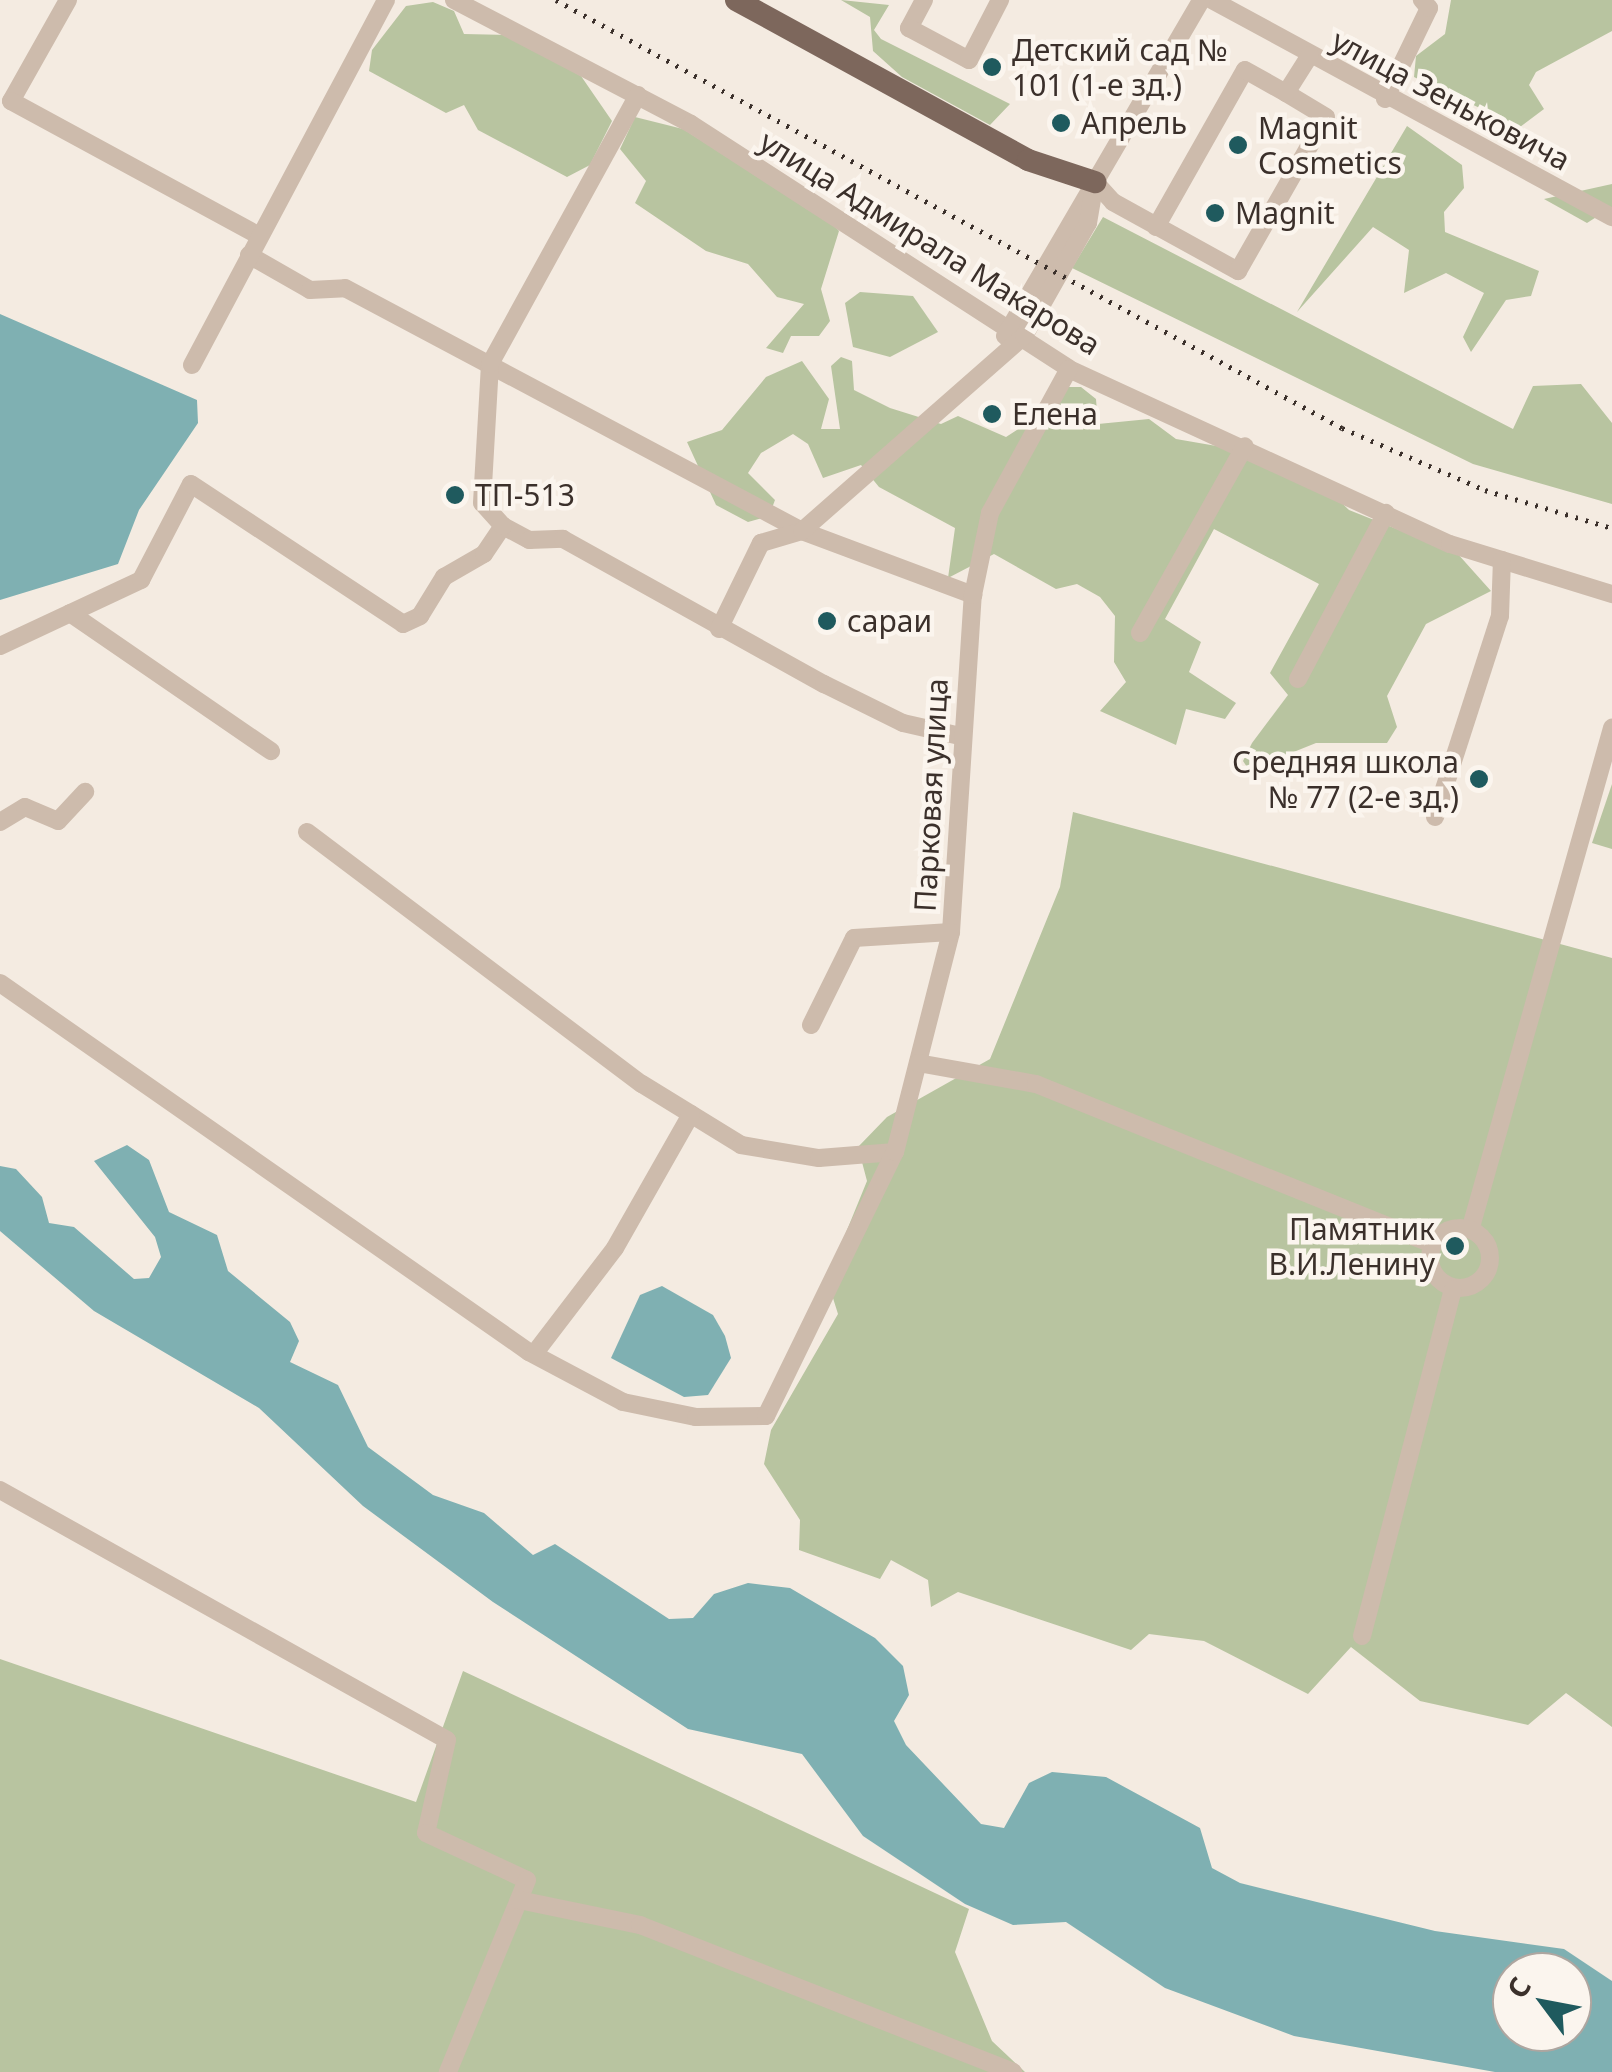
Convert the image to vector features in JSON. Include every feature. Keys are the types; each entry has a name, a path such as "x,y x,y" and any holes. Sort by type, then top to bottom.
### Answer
{"main road":[{"path":"736,0 1028,160 1095,182"}],"street":[{"path":"68,0 11,102 260,236"},
{"path":"192,366 386,0"},
{"name":"улица Адмирала Макарова","path":"454,0 638,94 1018,332 1069,368 1386,513 1502,560 1612,594"},
{"path":"924,0 909,28 968,60 1000,0"},
{"path":"718,629 760,543 802,531 966,385 1018,332 1095,182 1200,0"},
{"name":"улица Зеньковича","path":"1212,0 1386,98 1612,217"},
{"path":"1386,98 1429,8 1422,0"},
{"path":"1286,93 1310,55"},
{"path":"1095,182 1156,226 1238,271 1326,117 1245,70 1156,226"},
{"path":"638,94 490,364 482,502 503,526 528,540 563,538 718,629 903,723 960,736"},
{"path":"250,255 310,290 345,288 802,531 973,595"},
{"name":"Парковая улица","path":"534,1354 623,1402 696,1416 766,1416 894,1152 951,932 960,736 973,595 990,513 1069,368"},
{"path":"1140,633 1244,446"},
{"path":"0,646 141,580 190,484 403,624 420,616 444,578 484,554 503,526"},
{"path":"1298,679 1386,513"},
{"path":"1435,817 1500,616 1502,560"},
{"path":"70,613 270,751"},
{"path":"1471,1227 1612,728"},
{"path":"0,822 25,807 58,822 85,792"},
{"path":"307,832 691,1114 741,1145 819,1158 894,1152"},
{"path":"812,1025 854,938 951,932"},
{"path":"0,982 534,1354 615,1248 691,1114"},
{"path":"918,1063 1036,1084 1434,1245"},
{"path":"1453,1290 1432,1266 1434,1245 1449,1230 1471,1227"},
{"path":"1453,1290 1475,1284 1488,1266 1486,1243 1471,1227"},
{"path":"1362,1636 1453,1290"},
{"path":"0,1490 447,1740 426,1832 527,1880 448,2072"},
{"path":"519,1900 640,1925 1014,2072"}],"green space":[{"path":"841,0 889,5 874,30 881,39 1010,104 990,125 902,77 873,51 870,17"},
{"path":"1451,0 1612,0 1612,31 1536,72 1529,85 1544,109 1520,127 1414,77 1416,56 1445,34"},
{"path":"433,2 454,11 464,34 509,35 581,76 612,121 590,165 567,177 478,130 464,105 446,113 369,71 372,50 406,6"},
{"path":"635,117 683,129 831,222 839,231 821,289 830,321 819,336 791,336 783,353 766,348 804,304 777,297 748,264 706,251 635,203 646,181 620,149"},
{"path":"1407,126 1462,165 1464,188 1444,212 1445,232 1539,271 1531,296 1506,300 1471,352 1463,337 1484,293 1446,273 1404,293 1409,250 1373,227 1297,312"},
{"path":"1612,184 1612,207 1587,223 1544,199"},
{"path":"1103,217 1513,429 1533,386 1581,384 1612,423 1612,504 1473,464 1072,268"},
{"path":"860,292 913,296 938,332 890,357 853,347 845,303"},
{"path":"841,357 852,361 854,390 890,408 941,424 958,416 1006,437 1029,422 1051,387 1081,387 1096,399 1098,424 1149,419 1176,439 1228,448 1326,488 1349,510 1457,553 1491,591 1426,624 1387,696 1397,727 1387,743 1316,743 1249,770 1243,761 1252,743 1288,695 1270,673 1319,584 1214,529 1165,619 1201,642 1189,672 1236,703 1225,719 1186,709 1176,745 1100,711 1126,682 1114,662 1115,616 1100,597 1077,584 1056,589 994,554 948,578 955,528 879,487 861,465 823,478 808,444 793,434 761,453 748,473 775,500 769,516 748,522 716,505 687,442 722,430 766,377 802,361 829,399 821,429 840,429 831,366"},
{"path":"1612,784 1612,849 1592,843"},
{"path":"1073,812 1612,958 1612,1727 1566,1693 1528,1725 1420,1701 1351,1647 1308,1694 1204,1641 1149,1634 1131,1650 958,1592 931,1607 928,1580 891,1560 880,1579 799,1550 800,1520 764,1464 771,1430 838,1314 827,1279 867,1181 858,1147 887,1117 990,1059 1060,887"},
{"path":"0,1659 416,1802 463,1671 969,1909 955,1952 992,2041 1025,2072 0,2072"}],"water":[{"path":"0,314 197,400 198,423 139,510 118,564 0,600"},
{"path":"127,1145 149,1160 169,1212 217,1235 228,1271 290,1322 299,1341 290,1362 338,1385 368,1447 433,1495 484,1513 533,1555 555,1544 669,1619 693,1618 714,1594 748,1583 790,1588 875,1638 903,1666 909,1695 894,1721 906,1745 981,1824 1004,1828 1029,1783 1052,1772 1106,1777 1200,1828 1212,1868 1240,1883 1435,1931 1564,1949 1568,1952 1492,1952 1492,2052 1592,2052 1592,1968 1612,1981 1612,2072 1495,2072 1294,2036 1165,1988 1066,1922 1013,1925 965,1904 863,1836 802,1754 688,1729 493,1602 363,1506 259,1408 94,1311 0,1231 0,1166 16,1169 42,1197 49,1223 74,1227 134,1279 149,1278 161,1257 155,1237 94,1161"},
{"path":"662,1286 713,1315 725,1336 731,1358 708,1395 684,1397 611,1358 640,1295"}],"railway":[{"path":"556,0 1342,428 1485,490 1612,528"}],"place":[{"name":"Детский сад № 101 (1-е зд.)","path":"992,67"},
{"name":"Апрель","path":"1061,123"},
{"name":"Magnit Cosmetics","path":"1238,145"},
{"name":"Magnit","path":"1215,213"},
{"name":"Елена","path":"992,414"},
{"name":"ТП-513","path":"455,495"},
{"name":"сараи","path":"827,621"},
{"name":"Средняя школа № 77 (2-е зд.)","path":"1479,779"},
{"name":"Памятник В.И.Ленину","path":"1455,1246"}]}
